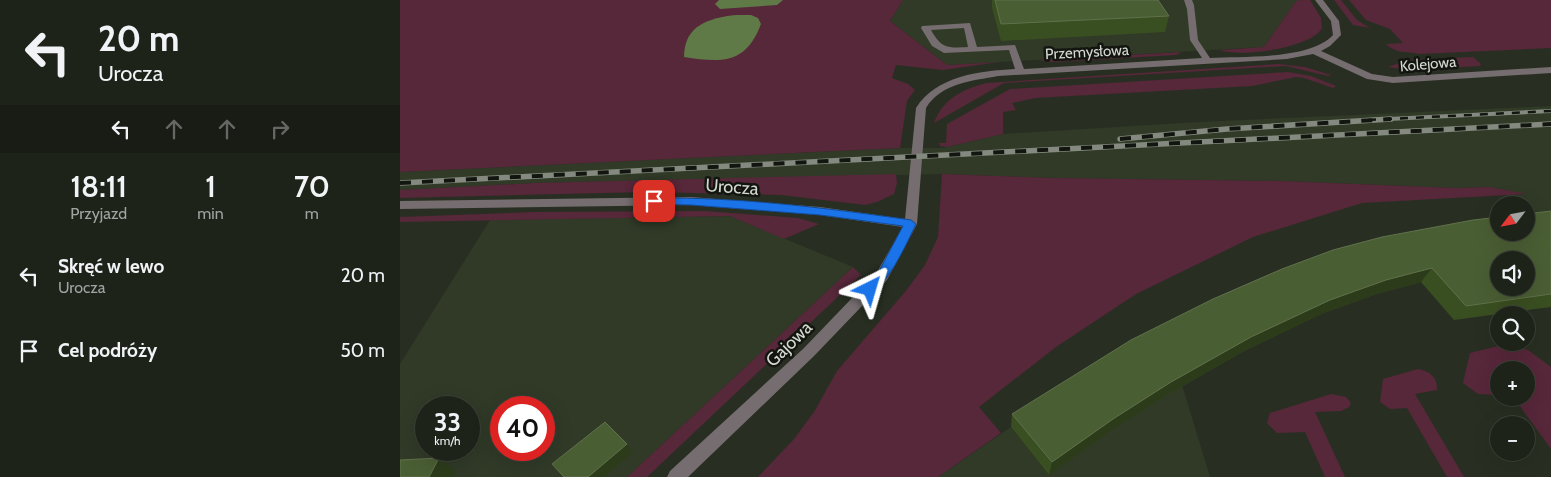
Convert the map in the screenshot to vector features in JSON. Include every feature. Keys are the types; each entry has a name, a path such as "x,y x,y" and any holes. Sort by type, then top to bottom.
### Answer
{"street":[{"path":"1188,0 1192,7 1191,20 1194,41 1208,61"},
{"name":"Przemysłowa","path":"911,224 921,108 927,98 935,91 956,81 977,76 1287,56 1314,51 1320,49 1337,34 1335,21 1320,0"},
{"path":"973,49 967,25 925,28 935,44 947,51 1012,47 1020,72"},
{"name":"Kolejowa","path":"1314,51 1370,77 1393,80 1551,70"},
{"name":"Urocza","path":"400,205 691,201 820,211 911,224"},
{"name":"Gajowa","path":"676,477 808,352 882,276 911,224"}],"shaded area":[{"path":"400,0 903,0 890,21 947,65 999,62 943,70 896,65 892,78 908,84 915,90 907,101 900,148 400,172"},
{"path":"719,0 783,0 777,5 720,9 715,4"},
{"path":"903,0 1303,1 1296,1 1264,47 947,65 890,21"},
{"path":"1310,0 1321,18 1322,28 1316,35 1290,46 1258,52 1243,53 1220,50 1264,47 1296,1"},
{"path":"1334,0 1341,0 1357,20 1370,28 1353,25"},
{"path":"1349,0 1551,0 1551,48 1419,54 1398,51 1386,44 1403,43 1390,29 1366,20"},
{"path":"751,15 758,18 761,24 748,47 740,54 721,60 684,57 688,37 693,30 716,18"},
{"path":"1182,52 1176,55 1053,62 1038,60"},
{"path":"1473,57 1481,64 1480,66 1408,70 1388,67 1408,60"},
{"path":"1279,64 1305,67 1331,75 1328,76 1286,66 1004,83 934,123 942,108 954,97 961,92 986,83"},
{"path":"1288,72 1311,76 1336,86 1333,88 1296,77 1252,86 1035,98 1012,103 1016,110 1003,112 1003,134 947,147 940,146 939,143 946,143 947,124 1010,89"},
{"path":"1551,106 1551,239 1535,224 1535,196 1504,196 1525,194 1489,187 1456,188 1280,181 1054,178 942,174 535,183 400,190 400,172 900,148 943,148 1003,134 1199,122"},
{"path":"896,174 897,183 894,194 865,205 781,195 646,192 400,198 400,190 535,183"},
{"path":"942,174 1054,178 1280,181 1456,188 1489,187 1527,194 1362,203 1253,237 1136,294 1056,347 979,407 1001,433 938,477 758,477 794,439 814,412 837,371 905,292 925,265 938,237"},
{"path":"705,211 798,218 819,224 784,239 730,216 400,222 400,217 534,212"},
{"path":"730,216 853,267 627,477 400,477 400,364 490,220"},
{"path":"853,267 861,275 647,477 627,477"},
{"path":"1490,348 1490,351 1529,351 1551,367 1551,449 1535,427 1535,416 1527,416 1520,406 1535,406 1535,361 1490,361 1490,395 1478,394 1463,383 1470,353"},
{"path":"1418,369 1426,371 1435,379 1437,390 1415,394 1464,477 1447,477 1407,408 1390,409 1380,402 1383,379"},
{"path":"1182,385 1210,477 938,477 1011,427 1049,475 1109,432"},
{"path":"1331,394 1346,397 1351,403 1349,407 1341,411 1315,412 1345,477 1325,477 1305,432 1277,433 1267,423 1270,413"}],"building":[{"path":"995,0 1158,0 1169,16 1001,24"},
{"path":"1551,211 1551,294 1466,306 1432,268 1386,280 1330,300 1251,337 1171,382 1113,419 1052,462 1012,414 1131,340 1213,299 1282,269 1333,250 1382,237 1490,218 1490,241 1535,241 1535,213"},
{"path":"605,422 627,444 588,477 564,477 552,464"},
{"path":"400,460 437,461 429,477 400,477"}],"railway":[{"path":"1368,120 1551,111"},
{"path":"1120,139 1227,129 1391,119"},
{"path":"400,183 1551,124"}],"route":[{"path":"654,201 691,201 820,211 911,224 882,276 870,289"}]}
